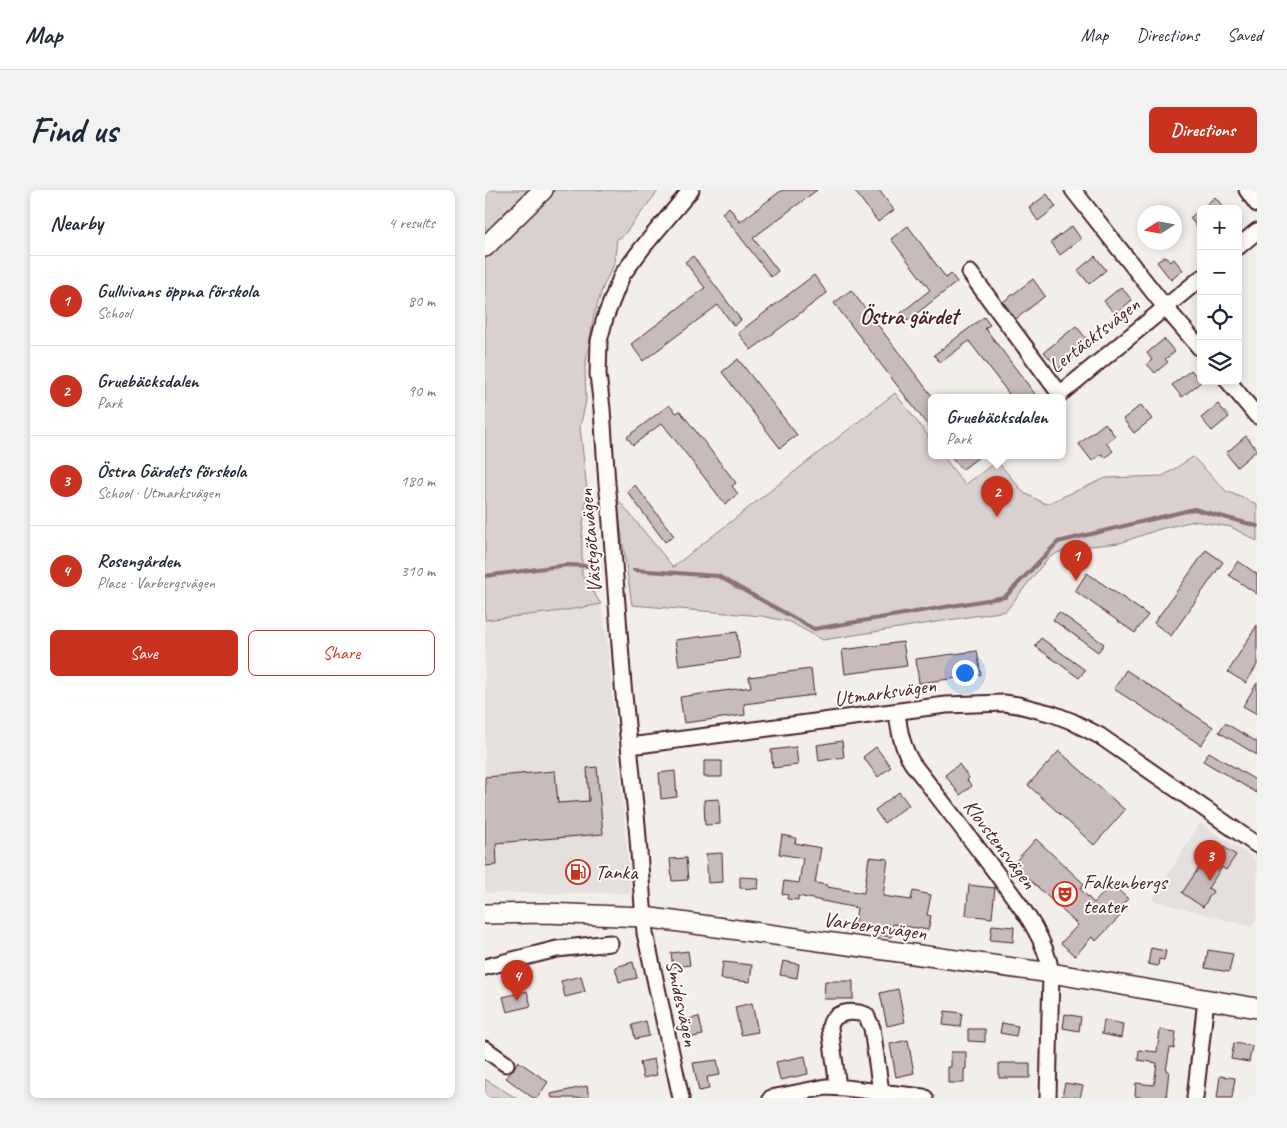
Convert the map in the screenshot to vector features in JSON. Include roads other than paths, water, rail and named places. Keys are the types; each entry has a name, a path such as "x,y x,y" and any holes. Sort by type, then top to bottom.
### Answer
{"main road":[{"path":"485,247 543,190"},
{"name":"Varbergsvägen","path":"485,914 545,913 644,917 1051,973 1257,1008"}],"street":[{"name":"Västgötavägen","path":"644,917 598,374 599,341 605,318 622,275 643,246 691,190"},
{"path":"1073,190 1165,307 1197,344"},
{"path":"1247,190 1257,204"},
{"path":"1242,244 1257,231"},
{"name":"Lertäcktsvägen","path":"970,272 1060,394 1197,281"},
{"path":"1231,385 1257,416"},
{"name":"Utmarksvägen","path":"630,746 945,705 1004,703 1018,705 1053,714 1100,736 1257,845"},
{"name":"Klovstensvägen","path":"897,712 898,725 905,752 1031,920 1044,945 1051,973 1048,1098"},
{"name":"Smidesvägen","path":"644,917 645,932 681,1098"},
{"path":"485,967 557,949 611,943"},
{"path":"1195,1098 1206,1000"},
{"path":"838,1087 830,1023 832,1018 837,1015 861,1013 866,1016 872,1028 881,1092"},
{"path":"485,1049 507,1064"},
{"path":"771,1098 826,1087 925,1098"}],"waterway":[{"path":"634,570 718,576 814,629 1005,597 1058,542 1194,509 1257,526"},
{"path":"485,576 567,565 590,566"}],"place":[{"name":"Gruebäcksdalen","path":"997,517"},
{"name":"Gullvivans öppna förskola","path":"1076,581"},
{"name":"Tanka","path":"578,872"},
{"name":"Östra Gärdets förskola","path":"1210,881"},
{"name":"Falkenbergs teater","path":"1065,894"},
{"name":"Rosengården","path":"517,1001"}],"district":[{"name":"Östra gärdet","path":"909,316"}]}
